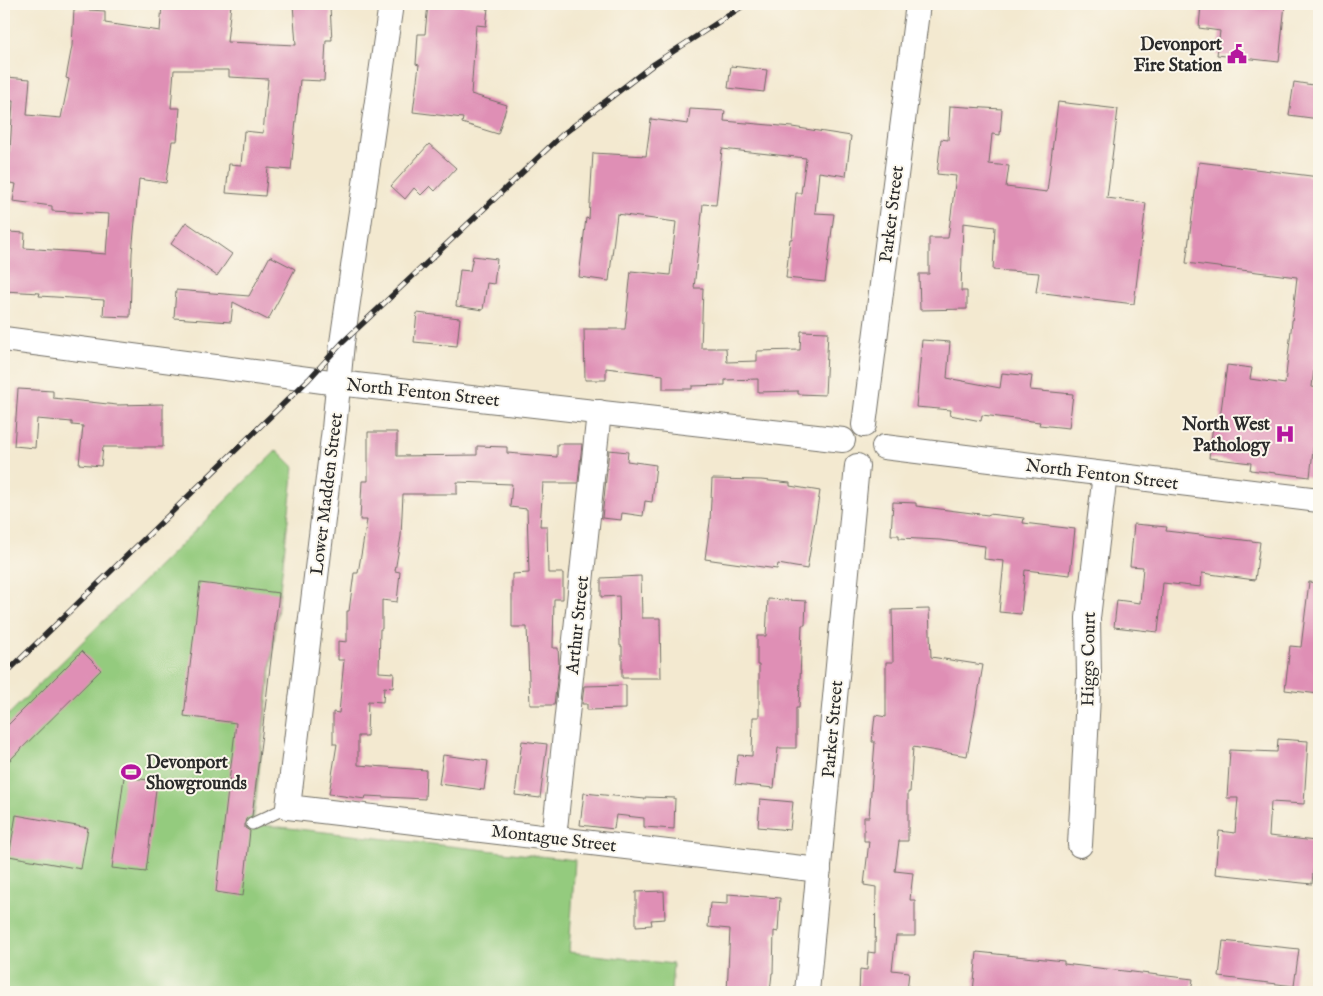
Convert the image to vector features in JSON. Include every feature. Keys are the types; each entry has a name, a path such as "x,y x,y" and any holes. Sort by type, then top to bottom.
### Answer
{"street":[{"name":"Lower Madden Street","path":"288,807 342,343 391,4"},
{"name":"Parker Street","path":"864,425 918,4"},
{"name":"North Fenton Street","path":"4,339 338,383 843,440"},
{"name":"Arthur Street","path":"554,838 599,412"},
{"path":"864,425 871,426 882,436 884,447 882,454 872,465 865,467 857,466 848,460 844,454 843,440 851,428 864,425"},
{"name":"North Fenton Street","path":"884,447 1319,500"},
{"name":"Parker Street","path":"807,992 857,466"},
{"name":"Higgs Court","path":"1080,845 1089,678 1088,618 1105,474"},
{"name":"Montague Street","path":"288,807 819,870"}],"lane":[{"path":"252,824 288,807"}],"green space":[{"name":"Devonport Showgrounds","path":"277,450 294,467 253,824 575,860 569,952 673,964 671,992 4,992 4,719"}],"building":[{"path":"162,4 231,4 227,42 296,45 293,4 318,4 318,7 330,7 332,40 326,40 324,81 300,80 291,170 268,168 265,196 226,193 229,164 241,165 244,131 263,133 268,79 229,77 229,70 174,70 171,108 180,108 177,141 172,141 166,183 139,179 132,253 130,317 103,316 104,300 39,296 40,293 4,291 4,251 8,251 9,232 25,233 24,248 106,254 109,214 52,211 52,206 13,201 16,184 4,182 4,166 9,166 13,101 4,101 6,77 30,79 27,115 61,118 69,79 66,78 72,46 74,9 105,11 105,23 160,31"},
{"path":"428,4 457,4 488,8 486,26 476,25 471,94 507,105 498,134 462,123 463,118 413,112 419,65 416,64 418,34 425,34"},
{"path":"1201,4 1285,4 1279,62 1217,55 1220,31 1199,28"},
{"path":"731,66 767,70 764,92 728,88"},
{"path":"1294,82 1319,86 1319,119 1289,115"},
{"path":"1058,102 1118,109 1107,198 1146,203 1134,304 1036,292 1039,273 993,270 995,227 963,223 961,291 967,291 967,309 920,310 919,274 929,274 929,238 948,238 956,176 937,174 941,139 948,140 950,106 1002,109 1000,135 992,134 989,164 1009,166 1006,187 1047,192"},
{"path":"690,109 725,111 724,121 792,127 851,136 846,176 819,172 815,213 834,214 825,282 786,278 796,193 801,193 806,158 722,149 716,205 703,204 694,288 703,288 701,348 726,348 727,362 757,361 757,351 800,350 801,331 828,332 825,395 798,394 798,391 758,392 758,379 725,380 725,385 692,386 692,389 663,389 663,375 606,368 606,380 585,380 584,329 625,329 631,271 670,275 676,222 617,214 609,281 579,277 586,218 589,219 593,153 646,156 651,119 688,124"},
{"path":"429,144 456,168 435,191 430,186 421,195 414,188 405,199 391,186"},
{"path":"1199,162 1319,177 1319,353 1316,352 1312,387 1319,388 1319,398 1310,477 1250,470 1251,463 1209,458 1213,425 1219,426 1227,365 1252,368 1250,379 1285,384 1297,277 1186,263"},
{"path":"186,222 232,254 217,276 171,244"},
{"path":"270,256 295,269 268,320 233,302 231,322 174,318 176,290 249,296"},
{"path":"473,256 497,259 494,284 487,283 483,310 456,306 460,270 470,271"},
{"path":"417,313 460,318 457,346 414,342"},
{"path":"922,340 950,342 947,378 1000,388 1002,373 1032,376 1030,390 1073,394 1069,428 1039,425 1040,422 982,415 981,421 950,415 951,410 916,407"},
{"path":"18,389 53,391 53,398 117,405 163,404 163,447 103,447 101,466 79,464 83,426 72,425 72,422 37,419 35,448 14,446"},
{"path":"368,432 397,432 397,456 477,455 477,446 507,447 507,453 557,457 557,444 582,444 578,483 543,483 540,526 547,526 548,573 563,573 563,599 554,599 553,648 558,648 559,664 554,705 530,705 527,627 512,627 512,574 529,573 527,509 510,507 512,484 457,482 457,494 403,494 401,536 395,571 400,572 397,602 382,600 382,629 380,629 379,672 394,673 393,688 384,687 383,702 368,701 367,736 358,736 358,765 426,770 425,799 366,796 365,799 329,794 337,744 333,744 333,712 339,713 344,660 338,660 338,641 347,642 347,611 349,611 354,573 358,573 367,520 360,520 362,481 368,481"},
{"path":"609,450 628,452 627,461 656,465 652,502 645,501 643,516 622,513 621,520 602,518"},
{"path":"712,479 761,480 790,483 790,486 820,491 807,569 778,564 777,569 705,559 710,522"},
{"path":"893,502 916,503 916,506 1024,518 1023,523 1075,529 1070,575 1025,570 1021,614 999,612 1004,561 984,559 985,546 940,540 899,538 899,535 891,535"},
{"path":"1134,524 1167,527 1166,531 1260,542 1255,580 1202,573 1201,587 1163,583 1158,632 1114,627 1117,600 1140,603 1143,567 1130,566"},
{"path":"641,576 642,618 660,618 661,678 622,678 619,596 601,597 601,578"},
{"path":"1309,582 1319,583 1319,694 1285,690 1290,646 1301,647"},
{"path":"200,583 279,593 252,816 246,819 245,823 245,828 250,831 243,896 216,892 236,723 184,716"},
{"path":"768,599 806,601 805,625 802,625 799,708 796,708 796,748 778,748 774,788 735,784 738,755 752,756 753,717 759,717 757,636 766,636"},
{"path":"929,609 931,657 983,665 967,756 913,747 910,792 908,792 908,841 899,841 895,871 913,873 910,900 915,900 915,936 896,936 892,970 909,972 907,992 859,992 860,969 867,970 868,952 875,953 876,887 864,885 869,841 864,841 864,817 869,817 875,742 872,742 875,715 886,717 886,662 893,662 892,610"},
{"path":"82,651 101,670 4,766 4,729"},
{"path":"626,685 626,709 587,710 587,704 582,704 584,686"},
{"path":"1278,739 1308,741 1304,804 1271,802 1269,836 1316,841 1312,884 1215,874 1219,831 1235,833 1238,798 1227,798 1230,750 1277,752"},
{"path":"522,741 547,744 540,798 515,795"},
{"path":"443,755 488,761 484,790 439,784"},
{"path":"124,777 157,781 146,872 112,868"},
{"path":"584,793 645,799 645,797 675,798 674,829 644,827 644,818 616,815 614,829 580,825"},
{"path":"760,799 793,802 790,830 758,827"},
{"path":"16,815 88,828 81,869 9,856"},
{"path":"664,891 665,919 651,920 652,925 636,926 636,892"},
{"path":"728,894 780,898 778,932 774,931 773,973 770,992 727,992 730,929 708,927 710,903 728,904"},
{"path":"1223,941 1299,949 1294,986 1219,977"},
{"path":"977,952 1064,961 1064,964 1193,979 1191,992 973,992"}],"railway":[{"path":"4,675 309,379 342,343 562,135 654,64 746,4"}],"place":[{"name":"Devonport Fire Station","path":"1237,54"},
{"name":"North West Pathology","path":"1285,434"},
{"name":"Devonport Showgrounds","path":"131,772"}]}
